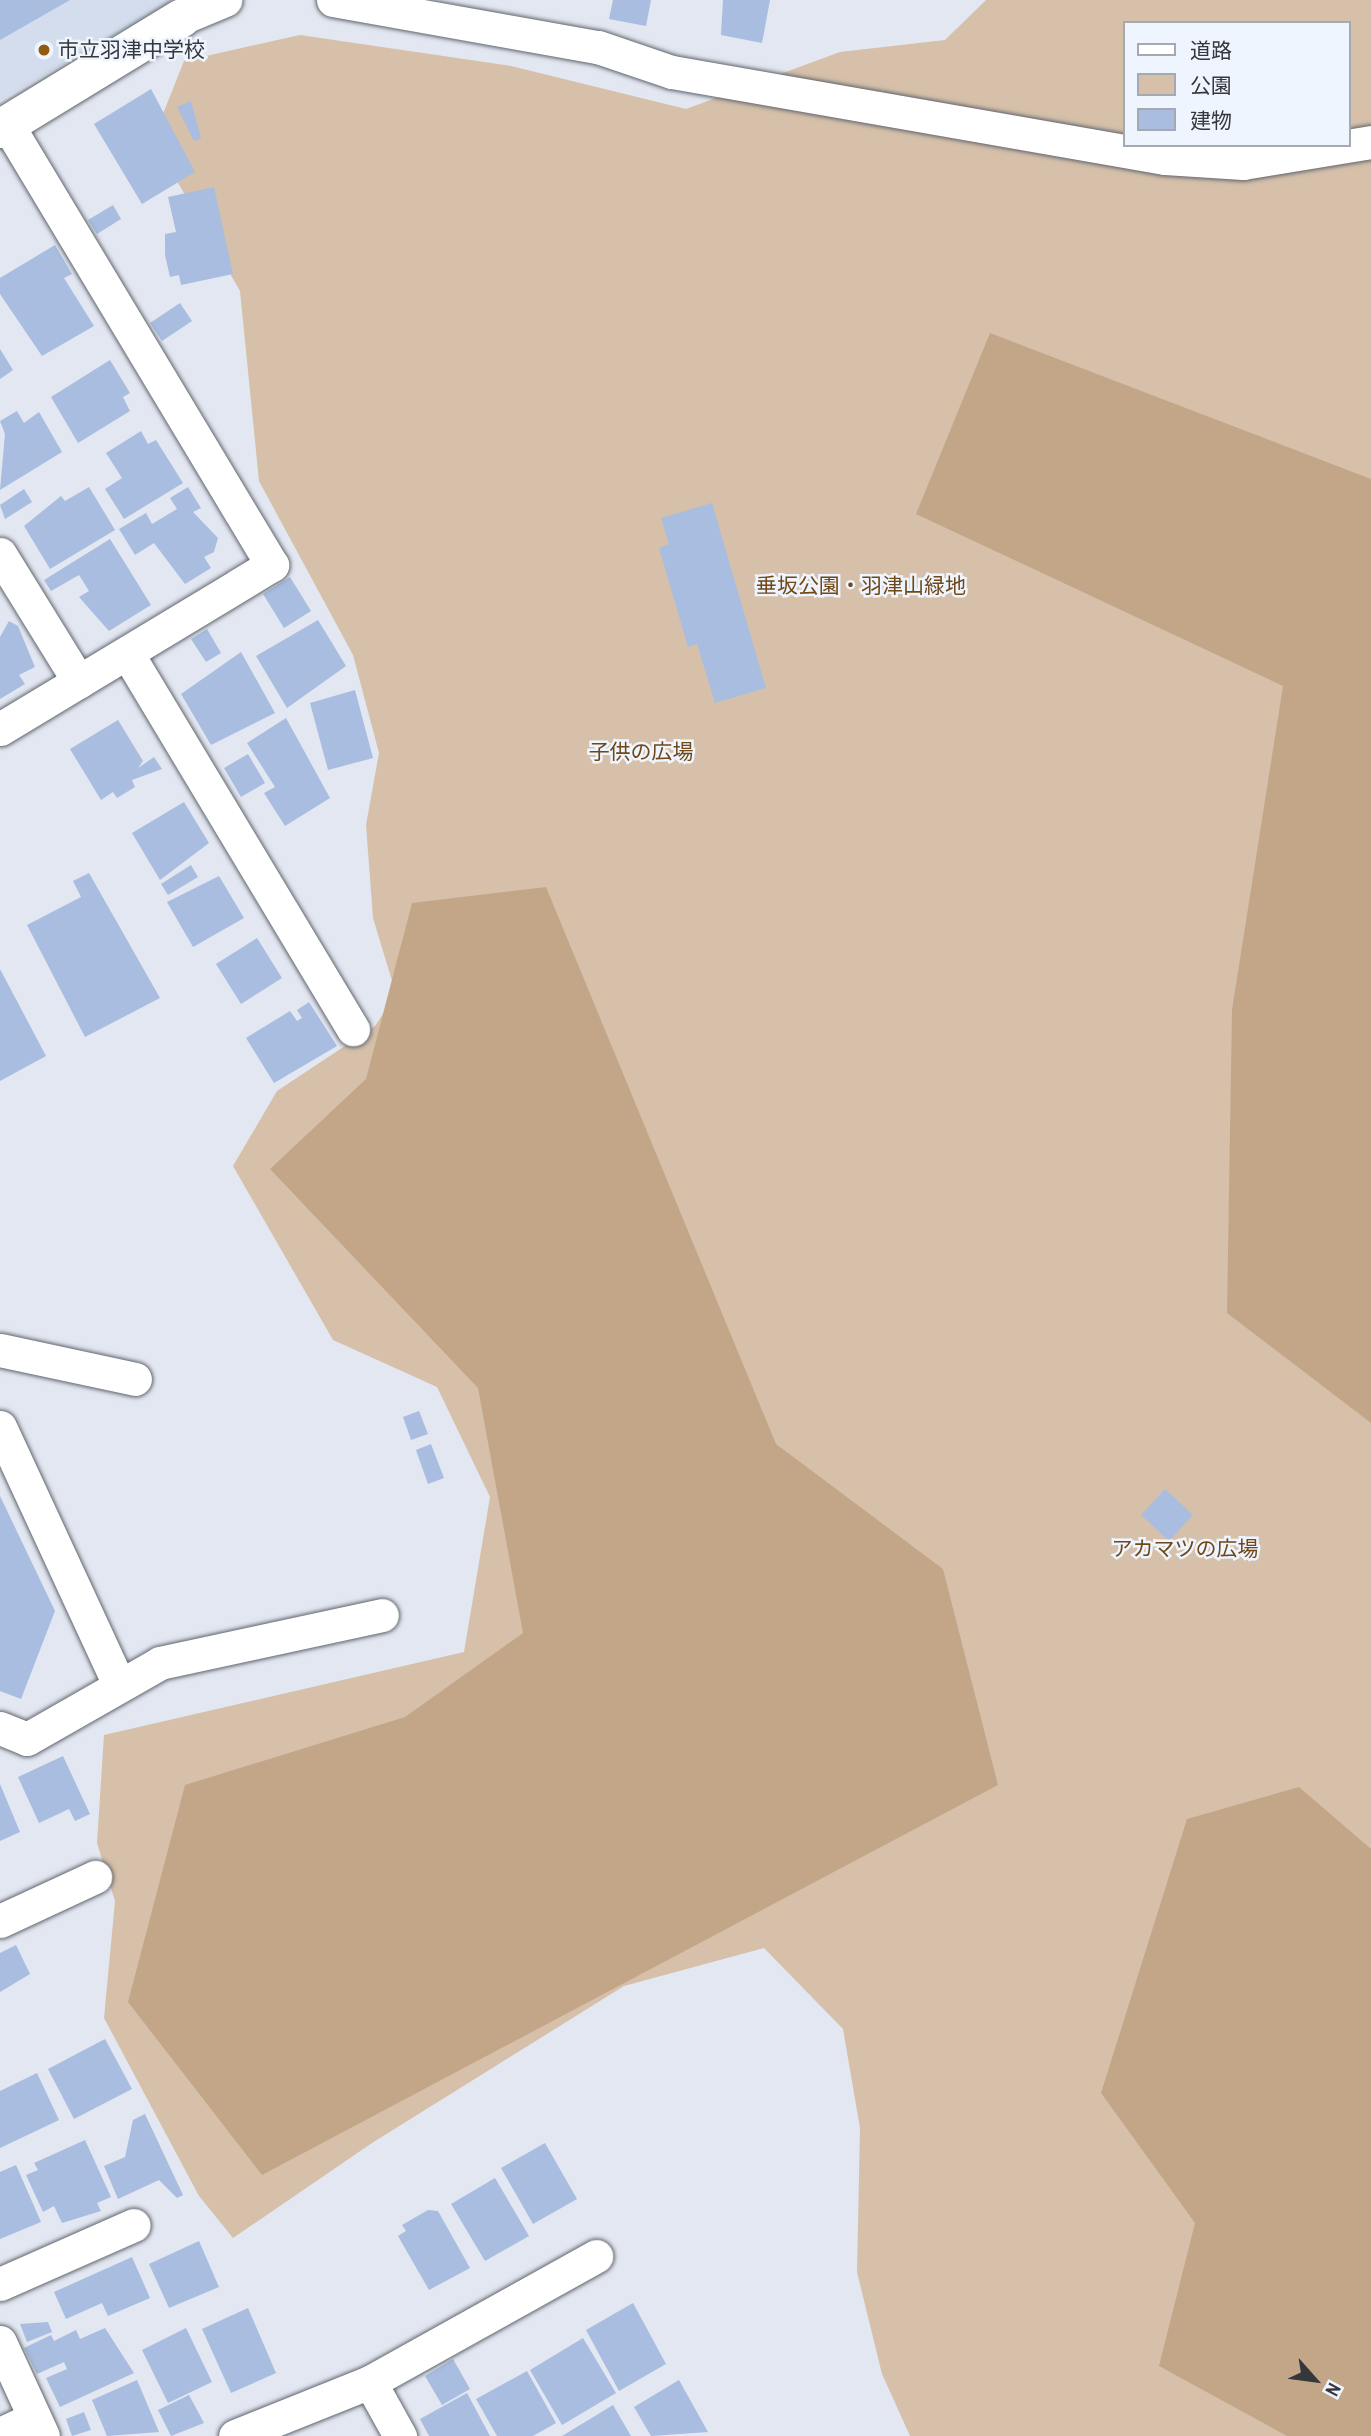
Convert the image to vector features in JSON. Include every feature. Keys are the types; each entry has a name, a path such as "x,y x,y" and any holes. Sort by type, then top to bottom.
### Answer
{"street":[{"path":"0,729 272,565 4,127 182,18 225,0"},
{"path":"333,0 598,47 672,72 1165,158 1242,163 1340,147"},
{"path":"1350,145 1371,142"},
{"path":"0,554 79,682"},
{"path":"127,653 353,1029"},
{"path":"0,1350 135,1379"},
{"path":"0,1427 119,1684"},
{"path":"0,1728 27,1739 99,1702 119,1684 160,1663 382,1615"},
{"path":"0,1920 95,1877"},
{"path":"0,2284 134,2225"},
{"path":"235,2436 370,2382 596,2256"},
{"path":"0,2342 39,2427 0,2434"},
{"path":"370,2382 400,2436"}],"shaded area":[{"name":"市立羽津中学校","path":"0,0 176,0 0,100"},
{"path":"990,333 1371,479 1371,1423 1227,1313 1232,1010 1283,686 916,514"},
{"path":"546,887 776,1444 943,1569 998,1785 262,2175 128,2002 185,1785 405,1717 523,1633 478,1388 270,1169 366,1079 412,903"},
{"path":"1299,1787 1371,1849 1371,2436 1287,2436 1159,2366 1195,2223 1101,2093 1187,1819"}],"green space":[{"name":"垂坂公園・羽津山緑地","path":"986,0 1371,0 1371,2436 910,2436 882,2374 857,2272 860,2128 843,2029 764,1948 624,1986 372,2143 233,2238 199,2196 104,2018 115,1901 97,1843 104,1735 464,1652 490,1497 437,1387 333,1340 233,1166 277,1091 375,1026 396,994 373,918 366,825 379,753 353,655 259,481 240,291 153,139 184,61 300,35 511,66 686,109 840,52 945,40"}],"building":[{"path":"0,0 70,0 0,40"},
{"path":"613,0 651,0 646,26 609,19"},
{"path":"723,0 770,0 762,43 721,35"},
{"path":"151,89 195,172 142,204 94,124"},
{"path":"191,101 201,138 194,141 177,107"},
{"path":"214,187 233,274 181,285 179,275 170,277 165,255 165,234 176,232 168,197"},
{"path":"113,205 121,219 97,234 88,220"},
{"path":"55,245 72,274 64,278 94,326 42,356 0,294 0,278"},
{"path":"180,303 192,321 162,341 150,323"},
{"path":"0,349 13,370 0,379"},
{"path":"110,360 130,393 123,397 130,411 78,443 51,397"},
{"path":"17,411 24,423 39,412 62,452 0,490 5,434 0,421"},
{"path":"141,431 148,444 156,440 183,483 124,519 105,489 122,478 106,453"},
{"path":"89,487 115,530 50,569 24,526 61,496 65,501"},
{"path":"188,487 201,508 193,512 218,538 214,552 204,557 211,568 185,584 154,543 135,555 119,529 146,513 152,524 177,509 170,498"},
{"path":"24,489 32,502 5,519 0,505"},
{"path":"712,503 766,688 715,703 697,644 688,647 659,548 669,544 661,518"},
{"path":"110,539 151,605 109,631 79,597 89,591 79,575 51,591 44,580"},
{"path":"290,577 311,611 284,628 263,594"},
{"path":"318,620 346,666 287,708 256,656"},
{"path":"9,621 18,626 35,667 19,675 25,684 0,699 0,637"},
{"path":"207,629 221,653 206,662 191,639"},
{"path":"241,652 275,713 211,745 181,694"},
{"path":"355,690 373,758 328,770 310,703"},
{"path":"286,718 330,798 285,826 264,793 275,787 247,743"},
{"path":"118,720 143,761 138,768 154,757 162,769 132,780 135,787 117,798 113,792 101,800 70,749"},
{"path":"248,754 265,783 241,797 224,768"},
{"path":"184,802 209,843 160,880 132,833"},
{"path":"191,865 198,877 168,895 161,884"},
{"path":"89,873 160,998 85,1037 27,925 81,897 73,881"},
{"path":"219,876 244,918 193,947 167,902"},
{"path":"257,938 282,978 241,1004 216,964"},
{"path":"0,969 46,1056 0,1081"},
{"path":"309,1002 337,1046 274,1083 246,1038 290,1011 297,1021 302,1018 297,1010"},
{"path":"419,1411 428,1434 411,1440 403,1417"},
{"path":"431,1444 444,1478 428,1484 416,1450"},
{"path":"1165,1489 1193,1515 1169,1541 1141,1515"},
{"path":"0,1496 55,1611 21,1699 0,1691"},
{"path":"63,1756 90,1814 75,1821 69,1809 39,1823 18,1777"},
{"path":"0,1784 20,1832 0,1841"},
{"path":"16,1945 30,1974 0,1992 0,1953"},
{"path":"105,2039 132,2089 74,2119 48,2069"},
{"path":"37,2073 59,2120 0,2148 0,2091"},
{"path":"145,2114 183,2195 177,2198 159,2180 118,2199 104,2166 125,2157 133,2120"},
{"path":"85,2140 111,2197 97,2203 101,2211 62,2223 54,2206 43,2212 26,2175 38,2170 34,2163"},
{"path":"545,2143 577,2199 533,2224 501,2168"},
{"path":"16,2165 41,2222 0,2239 0,2172"},
{"path":"495,2178 529,2236 485,2261 451,2204"},
{"path":"428,2210 438,2211 470,2268 429,2290 398,2236 406,2231 402,2225"},
{"path":"199,2241 219,2287 169,2308 149,2264"},
{"path":"132,2257 150,2298 108,2316 102,2303 66,2319 54,2292"},
{"path":"633,2303 666,2364 619,2391 586,2330"},
{"path":"248,2308 276,2373 231,2393 202,2329"},
{"path":"48,2322 52,2332 27,2342 20,2324"},
{"path":"105,2328 134,2373 60,2407 46,2378 67,2369 64,2362 37,2374 24,2348 51,2335 54,2341 76,2330 80,2339"},
{"path":"186,2328 212,2382 168,2403 142,2350"},
{"path":"583,2338 616,2393 562,2425 530,2370"},
{"path":"453,2359 470,2389 442,2405 425,2376"},
{"path":"527,2371 556,2423 533,2436 497,2436 476,2399"},
{"path":"137,2380 159,2432 107,2436 92,2400"},
{"path":"679,2380 708,2432 651,2436 634,2407"},
{"path":"467,2393 490,2436 429,2436 420,2419"},
{"path":"189,2395 204,2423 171,2436 158,2410"},
{"path":"613,2405 631,2436 562,2436"},
{"path":"84,2412 91,2430 72,2436 66,2419"}],"place":[{"name":"市立羽津中学校","path":"44,50"}],"park label":[{"name":"子供の広場","path":"641,752"},
{"name":"アカマツの広場","path":"1185,1549"}]}
